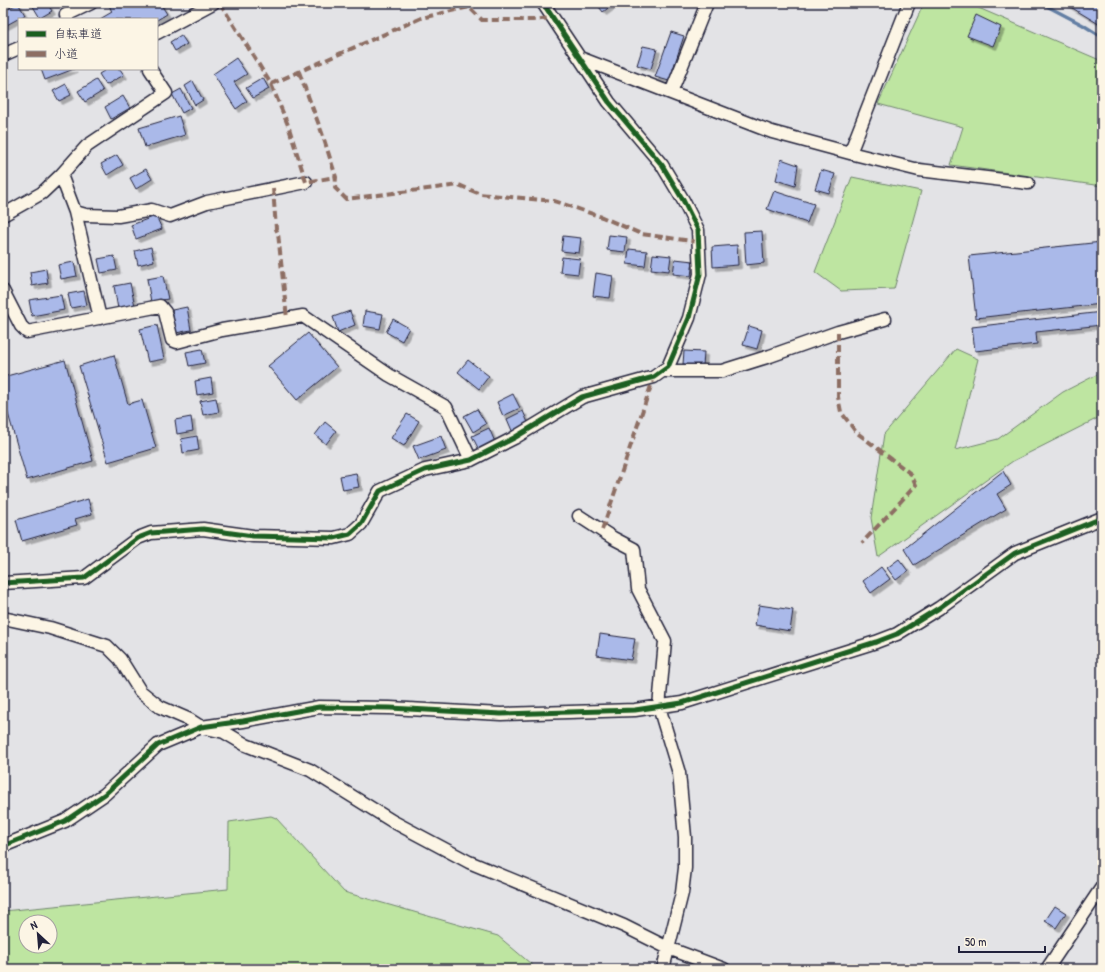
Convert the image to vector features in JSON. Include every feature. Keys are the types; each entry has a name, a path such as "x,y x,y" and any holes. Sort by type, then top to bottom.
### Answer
{"street":[{"path":"67,18 66,15 91,3"},
{"path":"158,32 213,3"},
{"path":"3,582 84,578 138,538 151,534 203,529 254,536 334,538 350,534 361,524 380,491 425,470 471,460 514,438 582,397 654,377 668,367 690,312 700,274 698,230 683,200 662,165 609,102 543,3"},
{"path":"671,93 707,3"},
{"path":"850,154 909,3"},
{"path":"3,55 18,48"},
{"path":"580,58 772,132 850,154 919,170 1028,183"},
{"path":"3,215 42,193 61,175 86,146 166,93 151,70"},
{"path":"61,175 75,212 100,318"},
{"path":"75,212 86,215 118,216 152,210 170,216 207,202 306,182"},
{"path":"3,291 21,326 27,332 160,306 165,312 172,340 177,342 222,330 304,316 389,375 446,407 471,460"},
{"path":"662,372 722,371 838,332 885,318"},
{"path":"579,516 634,549 638,589 665,641 659,707 679,773 685,842 685,868 682,893 663,969"},
{"path":"3,846 65,821 105,794 158,746 201,727 319,707 390,708 501,714 635,710 682,703 876,642 897,634 939,608 1015,553 1102,518"},
{"path":"3,618 50,628 107,646 120,659 140,691 160,707 190,720 201,727 224,732 246,745 310,770 392,821 469,862 624,926 668,948 724,969"},
{"path":"1047,969 1102,887"}],"green space":[{"path":"924,3 967,3 1102,61 1102,186 951,165 963,127 878,104"},
{"path":"852,177 921,191 894,289 841,291 815,272"},
{"path":"956,349 978,359 955,450 998,439 1063,392 1102,372 1102,416 1013,461 878,557 871,518 884,434"},
{"path":"271,816 276,818 344,892 498,936 537,969 3,969 3,911 228,889 229,822"}],"building":[{"path":"18,3 25,15 5,26 3,23 3,12"},
{"path":"31,3 47,3 52,11 40,18"},
{"path":"113,3 127,3 129,5 133,3 160,3 167,14 158,19 158,18 102,18 112,12 109,5"},
{"path":"596,3 615,3 603,12"},
{"path":"1064,3 1102,3 1102,26"},
{"path":"976,15 1001,27 993,46 967,36"},
{"path":"671,32 684,36 669,81 655,77"},
{"path":"181,35 187,44 175,51 170,42"},
{"path":"643,46 657,49 651,69 637,65"},
{"path":"236,58 247,74 234,82 247,101 236,109 213,74"},
{"path":"41,70 71,70 45,80"},
{"path":"105,70 121,70 124,75 106,85 99,74"},
{"path":"263,78 269,89 253,98 246,88"},
{"path":"96,80 103,91 85,102 78,91"},
{"path":"193,81 203,100 195,105 185,86"},
{"path":"66,84 71,95 59,101 53,91"},
{"path":"181,89 191,108 182,113 172,94"},
{"path":"123,96 130,108 111,119 105,107"},
{"path":"179,116 185,135 145,147 139,128"},
{"path":"117,155 123,165 107,175 101,164"},
{"path":"781,159 798,165 795,186 776,180"},
{"path":"146,169 152,179 136,189 130,178"},
{"path":"821,170 835,174 829,193 815,189"},
{"path":"774,191 814,204 807,223 767,209"},
{"path":"156,216 162,229 136,239 131,225"},
{"path":"762,231 764,263 746,265 744,232"},
{"path":"609,235 627,237 625,252 607,250"},
{"path":"563,236 581,238 579,253 561,251"},
{"path":"1102,242 1102,304 976,318 969,256"},
{"path":"737,245 738,265 713,267 712,247"},
{"path":"151,247 154,261 138,265 135,251"},
{"path":"629,249 647,251 645,266 627,264"},
{"path":"653,254 671,256 669,271 651,269"},
{"path":"114,256 117,270 101,273 98,259"},
{"path":"562,257 580,259 578,274 560,272"},
{"path":"675,259 693,261 691,276 673,274"},
{"path":"74,262 77,276 61,279 58,265"},
{"path":"46,269 48,283 32,286 30,272"},
{"path":"596,273 613,276 610,298 593,296"},
{"path":"163,276 168,299 151,302 147,279"},
{"path":"130,283 135,306 118,309 114,286"},
{"path":"84,291 87,305 71,308 68,294"},
{"path":"61,295 64,310 32,316 29,300"},
{"path":"187,307 191,330 176,333 172,310"},
{"path":"350,311 355,325 338,332 333,317"},
{"path":"365,311 383,314 380,329 363,326"},
{"path":"1102,312 1102,325 1036,332 1037,344 975,351 972,327"},
{"path":"393,319 409,328 402,341 386,332"},
{"path":"157,325 164,359 148,362 140,329"},
{"path":"749,326 762,330 757,349 743,345"},
{"path":"308,333 337,367 297,400 268,366"},
{"path":"202,349 205,363 189,366 186,352"},
{"path":"684,351 704,352 703,366 683,364"},
{"path":"114,355 128,404 142,400 156,448 108,462 79,366"},
{"path":"65,360 93,461 27,480 3,396 3,377"},
{"path":"468,360 489,376 479,389 458,372"},
{"path":"211,378 213,392 197,395 195,381"},
{"path":"513,394 520,408 503,416 497,402"},
{"path":"216,398 219,412 203,415 200,401"},
{"path":"477,409 486,424 473,432 464,416"},
{"path":"523,411 529,425 513,433 507,419"},
{"path":"407,414 419,421 404,446 391,438"},
{"path":"191,417 193,431 177,434 175,420"},
{"path":"325,422 336,431 326,444 315,435"},
{"path":"489,428 495,442 479,450 472,436"},
{"path":"197,436 199,450 183,453 181,439"},
{"path":"441,436 446,450 419,460 413,446"},
{"path":"1003,471 1011,485 997,494 1006,509 914,565 904,549"},
{"path":"356,473 359,487 343,490 340,476"},
{"path":"88,499 92,514 75,519 77,525 22,541 16,520"},
{"path":"899,559 908,571 896,580 887,568"},
{"path":"881,567 890,579 871,593 863,581"},
{"path":"759,605 793,610 790,631 755,625"},
{"path":"600,634 635,639 631,660 597,655"},
{"path":"1055,906 1066,913 1056,928 1045,921"}],"waterway":[{"path":"1041,3 1083,25 1102,37"}],"marked path":[{"path":"220,3 271,84 421,18 469,7 482,20 532,20 552,18"},
{"path":"299,72 322,133 336,177 335,188 346,199 459,185 480,194 554,201 602,217 641,234 699,242"},
{"path":"271,84 288,125 306,182 336,177"},
{"path":"273,188 276,229 278,233 287,319"},
{"path":"838,332 838,397 841,412 856,432 911,474 916,485 862,543"},
{"path":"602,530 654,377"}],"cycle path":[{"path":"3,583 84,578 138,538 151,533 203,529 253,536 334,538 350,534 361,524 380,491 425,470 471,460 514,438 582,397 654,377 668,367 689,318 700,274 698,230 683,200 662,165 609,102 543,3"},
{"path":"3,846 65,821 105,794 158,745 201,727 319,707 390,708 501,714 635,710 682,703 876,642 897,634 939,608 1015,553 1102,518"}]}
